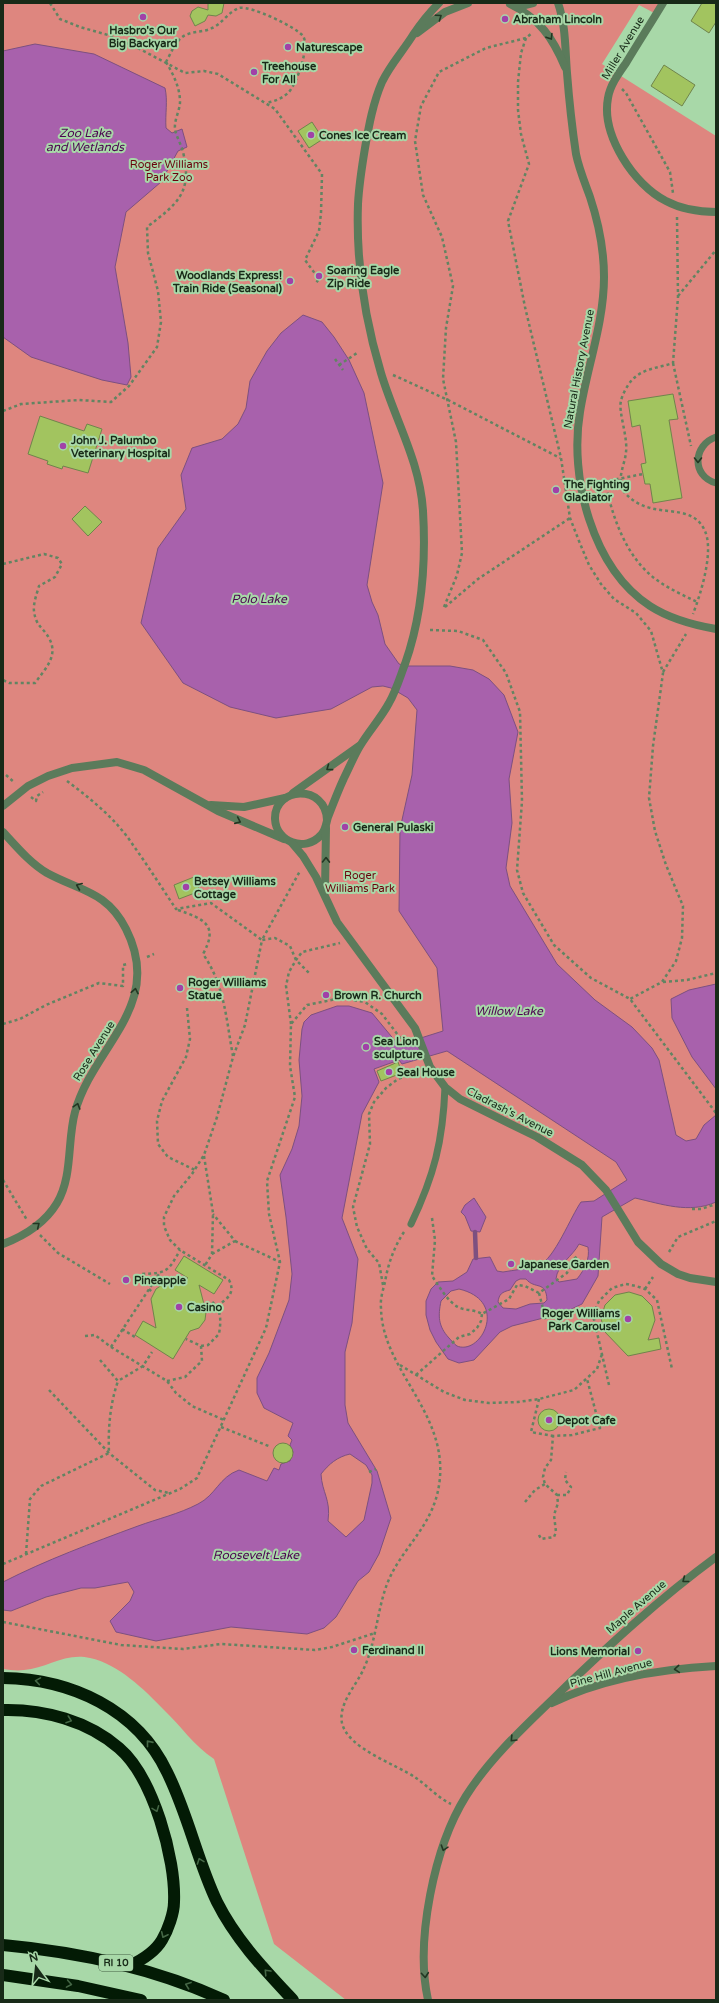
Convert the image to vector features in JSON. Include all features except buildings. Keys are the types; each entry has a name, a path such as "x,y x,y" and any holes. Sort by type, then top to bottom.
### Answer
{"highway":[{"path":"3,1678 40,1681 77,1691 112,1709 142,1734 152,1746 167,1772 209,1884 226,1917 252,1955 293,2000"},
{"path":"3,1710 17,1710 54,1715 86,1726 111,1742 129,1758 150,1794 166,1842 173,1874 174,1904 162,1940 144,1959 129,1966"},
{"name":"RI 10","path":"3,1945 61,1952 129,1966 186,1984 224,2000"},
{"path":"3,1975 72,1985 141,2000"}],"street":[{"path":"3,806 28,786 48,776 72,768 108,762 126,763 140,768 203,804 244,824 290,842 297,844 310,843 320,837 361,744 375,726 392,698 408,654 418,607 423,570 424,533 422,492 416,464 385,388 374,346 365,300 358,219 361,176 374,105 382,82 392,64 422,21 439,3"},
{"path":"412,37 445,12 468,3"},
{"path":"509,3 519,6 533,3"},
{"name":"Natural History Avenue","path":"509,3 526,13 545,29 558,50 567,72"},
{"name":"Natural History Avenue","path":"558,3 566,36 567,72 577,155 599,228 604,255 602,314 584,390 578,427 579,470 585,506 590,524 599,543 615,569 639,598 660,612 689,623 716,629"},
{"name":"Miller Avenue","path":"663,3 614,82 608,96 607,105 610,126 617,148 630,168 646,188 675,205 699,211 716,212"},
{"path":"290,842 279,833 275,818 279,806 288,797 361,744"},
{"path":"203,804 225,807 244,807 269,803 302,793 318,799 325,809 326,823"},
{"name":"Cladrash's Avenue","path":"325,894 326,823"},
{"name":"Rose Avenue","path":"3,832 36,865 57,878 97,895 114,909 127,930 136,961 136,987 127,1018 114,1040 92,1071 77,1106 72,1127 66,1181 63,1192 50,1213 34,1228 3,1244"},
{"name":"Cladrash's Avenue","path":"290,842 312,869 325,894 336,922 403,1008 419,1037 426,1058 434,1073 445,1087 465,1102 530,1133 573,1159 590,1172 606,1190 638,1242 661,1264 678,1274 690,1278 716,1282"},
{"name":"Maple Avenue","path":"540,1711 641,1617 716,1557"},
{"name":"Pine Hill Avenue","path":"540,1711 564,1697 621,1679 667,1670 716,1666"},
{"path":"428,2000 424,1959 428,1908 440,1859 459,1808 487,1767 540,1711"}],"lane":[{"path":"716,437 702,446 697,461 702,474 706,478 716,482"},
{"path":"410,1224 427,1188 437,1158 443,1122 445,1087"}],"path":[{"path":"50,3 60,19 80,27 108,35 186,73 204,71 218,74 275,109 322,174 322,205 319,231 305,260 319,279 316,283"},
{"path":"166,62 178,41 186,34 212,28 240,8 247,8 275,19 303,36 306,45 297,78 289,92 278,100 266,103"},
{"path":"535,31 526,38 486,48 439,72 421,106 415,141 423,195 442,237 453,286 447,321 443,379 456,442 462,553 457,575 444,607 478,579 570,518"},
{"path":"526,38 522,53 518,82 518,110 521,134 529,164 508,221 525,307 561,458 570,518 589,565 601,584 614,600 636,613 651,630 663,673"},
{"path":"3,411 21,404 80,400 111,402 129,386 157,347 161,322 158,291 148,253 147,227 166,212 181,197 187,173 183,150 175,128 180,102 175,77 166,62"},
{"path":"614,82 626,93 670,172 678,221 678,297 673,363 692,443 690,450"},
{"path":"678,297 716,250"},
{"path":"339,365 357,353"},
{"path":"335,359 343,370"},
{"path":"662,982 676,961 682,938 683,906 666,865 655,831 649,798 653,746 663,673 686,635 697,602 708,547 704,529 696,517 683,512 660,511 643,507 624,492 621,479 626,452 626,435 620,402 631,380 643,370 673,363"},
{"path":"391,374 448,400 561,458"},
{"path":"593,484 643,474"},
{"path":"605,481 617,526 645,570 664,585 697,602"},
{"path":"3,564 44,554 58,558 62,564 56,577 39,586 34,610 39,627 49,638 54,654 49,664 35,683 9,683 3,680"},
{"path":"430,630 458,631 483,640 506,673 520,712 522,802 517,870 523,893 554,945 590,978 630,999 716,1113"},
{"path":"61,781 65,780 93,801 113,821 133,844 176,909 192,915 207,925 211,934 203,954 213,969 220,986 233,1057"},
{"path":"36,801 37,796 47,789"},
{"path":"217,1306 228,1299 232,1285 225,1276 204,1266 180,1250 170,1240 164,1226 164,1216 174,1196 195,1170 204,1155 217,1117 233,1057 246,1025 262,940 300,870"},
{"path":"176,909 210,903 262,940 275,938 290,946 296,960 310,974"},
{"path":"3,1564 180,1489 197,1478 266,1328 280,1262 269,1214 267,1182 295,1097 290,1066 291,1024 286,986 289,972 302,952 350,941"},
{"path":"3,1024 20,1019 46,1005 98,983 123,986 123,965 154,954"},
{"path":"630,999 662,982 687,980 716,973"},
{"path":"291,1024 307,1005 341,998 365,1002 382,1014 401,1039 408,1040"},
{"path":"187,1008 190,1039 186,1057 162,1101 157,1121 158,1144 168,1156 195,1170"},
{"path":"383,1288 380,1263 367,1249 357,1227 353,1207 370,1144 369,1114 374,1102 386,1088 398,1079 422,1070"},
{"path":"204,1155 213,1213 212,1254"},
{"path":"3,1180 25,1217 58,1253 110,1284"},
{"path":"692,1210 701,1209 716,1204"},
{"path":"213,1213 235,1241 280,1262"},
{"path":"432,1218 435,1240 432,1276 436,1283 459,1308 471,1309 482,1314"},
{"path":"669,1252 678,1237 716,1221"},
{"path":"410,1224 395,1250 383,1288 381,1309 389,1346 426,1412 434,1431 440,1459 438,1493 431,1513 387,1586 364,1669 342,1710 342,1718 345,1731 358,1744 407,1772 441,1799 459,1808"},
{"path":"204,1266 212,1254 235,1241"},
{"path":"142,1274 159,1274 167,1271 180,1250"},
{"path":"539,1294 567,1273 572,1260 579,1254"},
{"path":"111,1347 159,1274"},
{"path":"645,1289 652,1277"},
{"path":"609,1385 593,1315 599,1301 612,1288 626,1284 645,1289 657,1300 672,1369"},
{"path":"482,1314 509,1299 518,1285 525,1286 539,1294"},
{"path":"149,1289 152,1292"},
{"path":"539,1294 546,1319"},
{"path":"186,1339 201,1346 208,1345 219,1334 221,1322 217,1306 211,1301"},
{"path":"416,1375 453,1342 477,1328 481,1321 482,1314"},
{"path":"122,1329 135,1337"},
{"path":"85,1336 95,1335 111,1347 167,1381 176,1393 192,1406 224,1420"},
{"path":"167,1381 185,1377 202,1360 201,1346"},
{"path":"109,1453 108,1428 118,1381 143,1366 152,1352"},
{"path":"399,1364 444,1392 465,1400 489,1403 539,1400 574,1390 597,1369 602,1354"},
{"path":"100,1360 118,1381"},
{"path":"539,1400 531,1432 553,1436 572,1435 600,1428 587,1379"},
{"path":"49,1390 109,1453 155,1490 170,1493"},
{"path":"221,1427 270,1447"},
{"path":"539,1535 541,1539 554,1537 556,1532 554,1515 558,1503 557,1495 545,1484 543,1477 545,1468 551,1460 553,1436"},
{"path":"26,1554 30,1499 42,1486 109,1453"},
{"path":"369,1472 376,1469"},
{"path":"557,1495 567,1495 570,1491 571,1487 565,1480 566,1472"},
{"path":"525,1502 535,1490 543,1487 545,1484"},
{"path":"3,1622 120,1645 183,1648 221,1644 302,1650 319,1649 332,1647 375,1633"}],"green space":[{"name":"Roger Williams Park","path":"3,3 667,3 658,15 639,5 602,64 716,136 716,2000 346,2000 274,1944 214,1759 194,1742 148,1694 130,1678 111,1666 90,1658 73,1657 32,1669 3,1669"}],"water":[{"name":"Zoo Lake and Wetlands","path":"35,44 94,54 165,88 166,128 172,133 182,129 187,147 178,151 161,182 126,212 115,267 128,343 131,377 127,385 102,380 31,357 3,337 3,51"},
{"path":"303,315 322,322 349,360 364,393 383,483 367,585 378,615 385,644 399,664 408,666 450,666 473,670 489,679 504,695 518,732 509,779 512,823 506,868 510,886 557,964 595,1000 632,1027 652,1048 659,1060 676,1135 686,1141 696,1139 704,1125 716,1115 716,1202 706,1206 686,1208 635,1198 602,1217 598,1276 582,1304 563,1313 512,1326 500,1332 474,1360 459,1363 448,1359 436,1342 430,1330 426,1315 426,1301 431,1289 438,1282 453,1281 467,1272 473,1259 490,1257 497,1271 503,1272 539,1265 545,1261 556,1247 581,1202 594,1201 627,1180 616,1162 447,1051 402,1064 399,1060 374,1069 379,1082 362,1114 342,1218 358,1259 352,1323 345,1352 345,1405 348,1423 377,1471 391,1518 379,1554 369,1572 358,1581 336,1617 324,1628 307,1634 231,1627 156,1641 116,1632 110,1621 130,1601 134,1592 128,1582 95,1588 81,1588 46,1597 11,1611 3,1610 3,1582 69,1552 191,1508 209,1496 222,1481 232,1473 239,1470 267,1481 274,1468 279,1470 281,1464 290,1461 293,1452 290,1445 292,1440 288,1436 293,1423 264,1408 257,1393 257,1378 269,1353 289,1300 292,1274 280,1175 292,1149 299,1126 302,1096 299,1060 304,1022 311,1015 337,1006 349,1006 372,1013 396,1042 405,1043 443,1031 437,968 399,911 400,829 412,775 417,710 408,698 391,688 383,686 372,687 331,709 276,718 230,707 183,683 141,623 158,548 186,509 181,475 192,448 222,439 238,424 246,408 250,381 267,351 281,333","holes":["579,1244 588,1247 588,1260 585,1268 577,1279 559,1282 556,1279 559,1269","526,1279 529,1282 542,1287 545,1290 547,1300 544,1303 530,1304 516,1309 503,1308 498,1302 499,1297 503,1293 510,1290 516,1281","459,1289 475,1295 484,1304 487,1315 486,1326 482,1336 475,1343 466,1347 457,1346 445,1334 441,1325 439,1316 441,1301 451,1291","350,1454 366,1465 372,1475 372,1483 364,1520 346,1537 328,1521 329,1513 321,1474 334,1461"]},
{"path":"716,984 716,1089 692,1057 672,1018 671,999 689,990"},
{"path":"474,1198 486,1217 480,1232 471,1231 465,1216 461,1212 465,1205"}],"waterway":[{"path":"475,1232 476,1258"}],"place":[{"name":"Hasbro's Our Big Backyard","path":"143,17"},
{"name":"Abraham Lincoln","path":"505,19"},
{"name":"Naturescape","path":"288,47"},
{"name":"Treehouse For All","path":"254,72"},
{"name":"Cones Ice Cream","path":"311,135"},
{"name":"Soaring Eagle Zip Ride","path":"319,276"},
{"name":"Woodlands Express! Train Ride (Seasonal)","path":"290,281"},
{"name":"John J. Palumbo Veterinary Hospital","path":"63,446"},
{"name":"The Fighting Gladiator","path":"556,490"},
{"name":"General Pulaski","path":"345,827"},
{"name":"Betsey Williams Cottage","path":"186,887"},
{"name":"Roger Williams Statue","path":"180,988"},
{"name":"Brown R. Church","path":"326,995"},
{"name":"Sea Lion sculpture","path":"366,1047"},
{"name":"Seal House","path":"389,1072"},
{"name":"Japanese Garden","path":"511,1264"},
{"name":"Pineapple","path":"126,1280"},
{"name":"Casino","path":"179,1307"},
{"name":"Roger Williams Park Carousel","path":"628,1319"},
{"name":"Depot Cafe","path":"549,1420"},
{"name":"Ferdinand II","path":"354,1650"},
{"name":"Lions Memorial","path":"638,1651"}],"park label":[{"name":"Roger Williams Park Zoo","path":"169,170"}],"water label":[{"name":"Polo Lake","path":"259,599"},
{"name":"Willow Lake","path":"509,1011"},
{"name":"Roosevelt Lake","path":"256,1555"}]}
